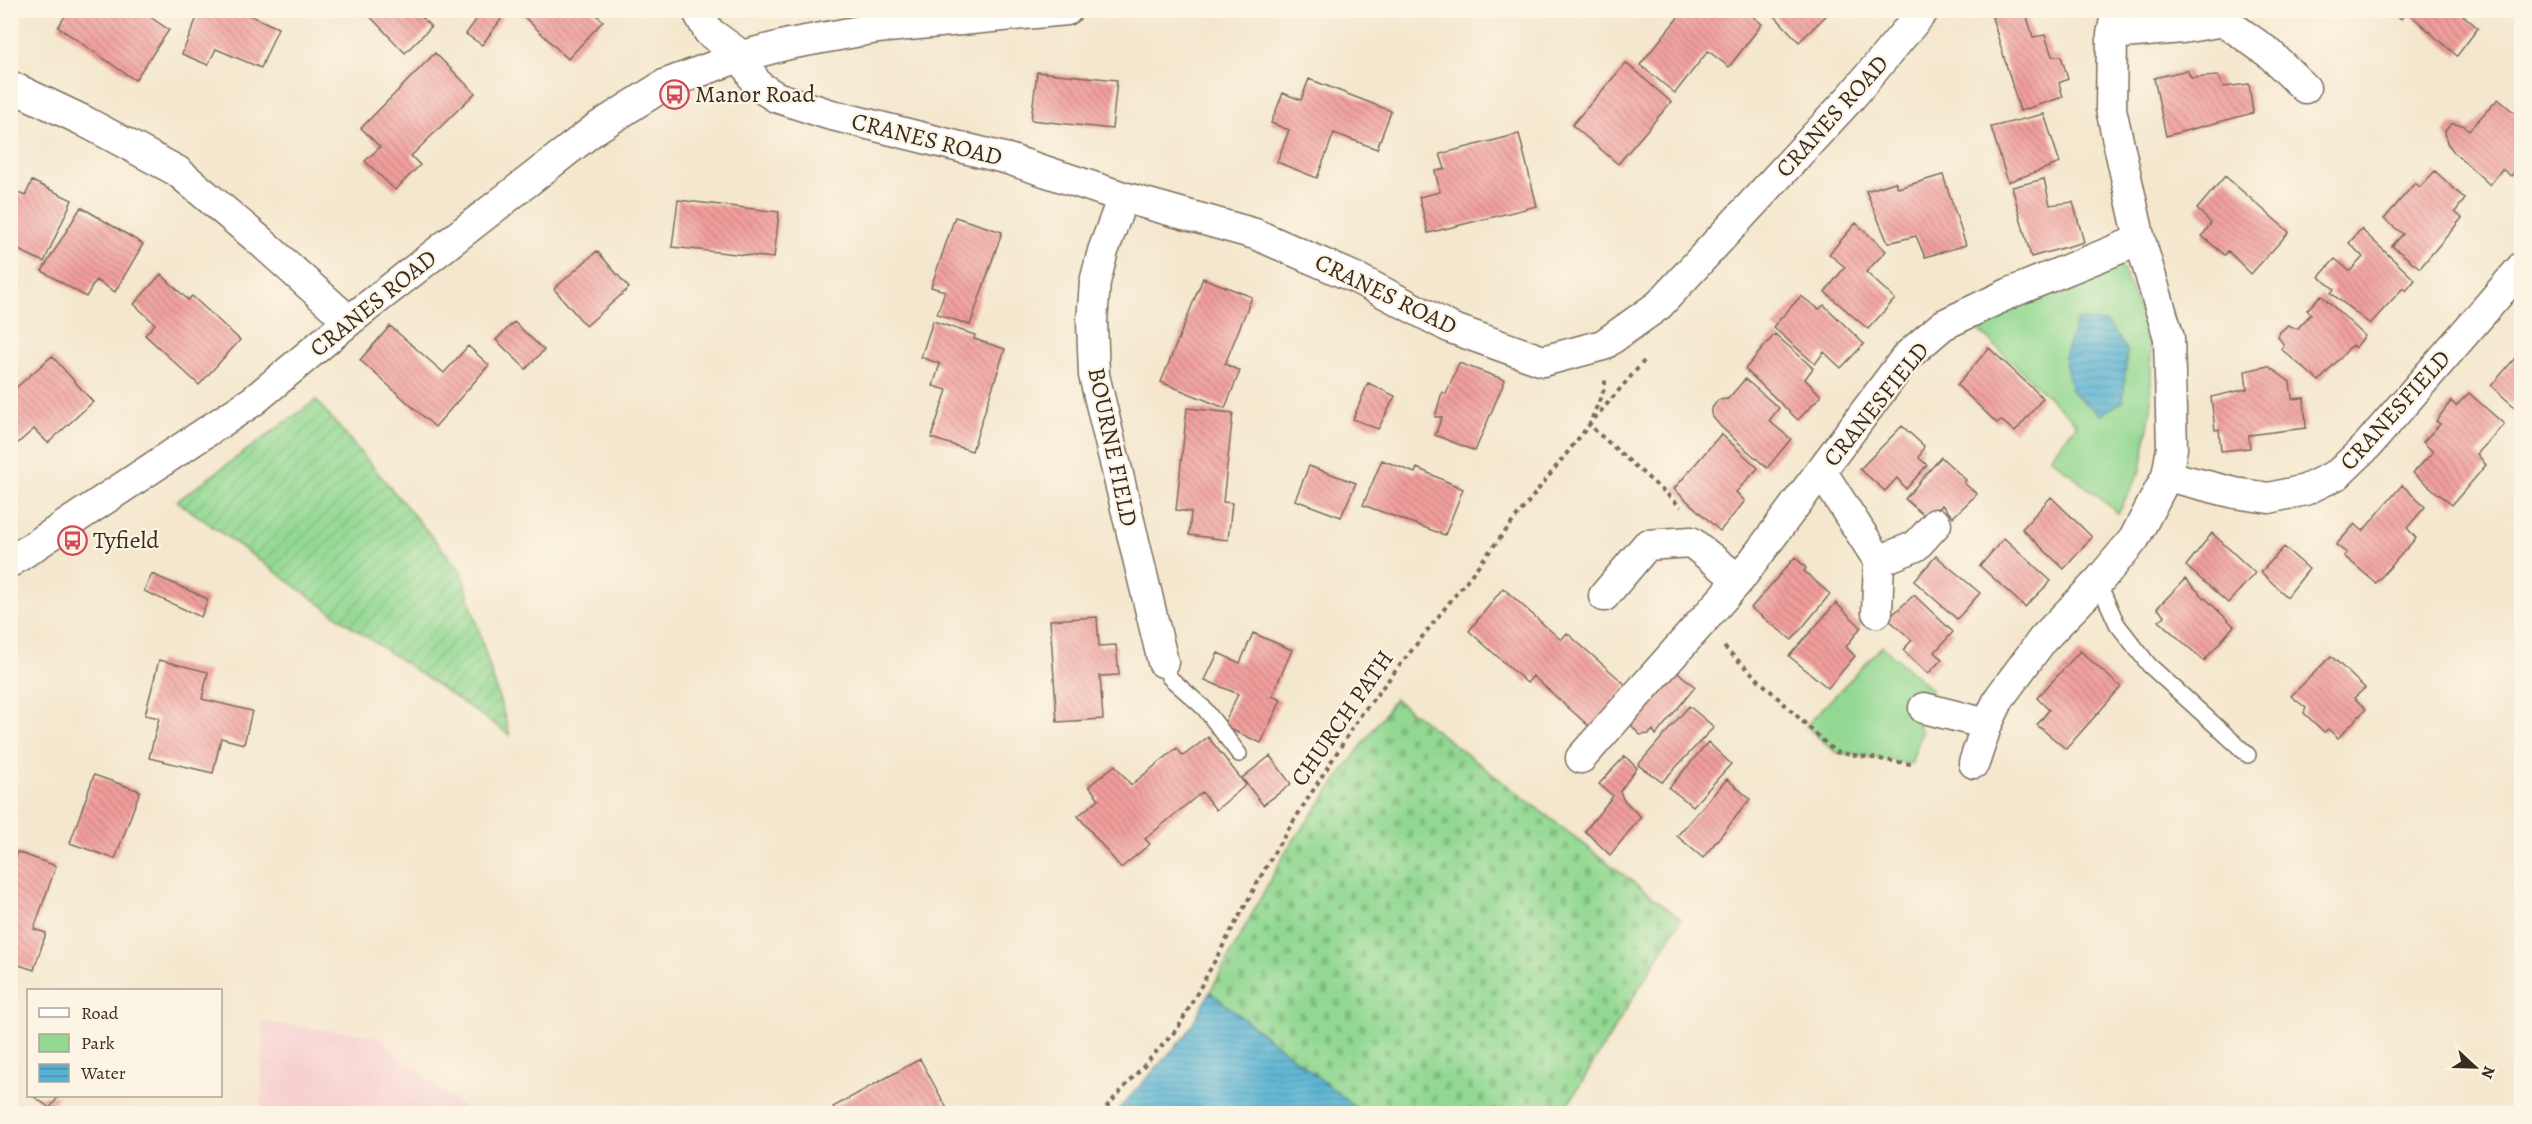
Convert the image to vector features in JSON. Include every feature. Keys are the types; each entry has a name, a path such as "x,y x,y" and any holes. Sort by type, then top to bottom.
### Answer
{"street":[{"path":"698,10 709,32 742,56"},
{"name":"CRANES ROAD","path":"10,562 252,401 349,321 595,129 666,84 742,56 789,44 878,28 1067,10"},
{"name":"CRANES ROAD","path":"742,56 757,85 776,98 828,114 1008,159 1123,196 1255,234 1358,279 1451,328 1543,361 1603,345 1659,304 1852,96 1924,10"},
{"path":"1974,763 1987,724 2000,697 2043,639 2098,582 2134,539 2167,476 2172,448 2169,338 2139,240 2111,110 2114,22 2182,28 2224,21 2270,53 2305,88"},
{"path":"10,86 82,120 177,171 258,239 349,321"},
{"name":"BOURNE FIELD","path":"1123,196 1103,251 1095,282 1092,321 1094,375 1163,662"},
{"name":"CRANESFIELD","path":"1581,758 1739,580 1907,356 1943,325 2010,293 2139,240"},
{"name":"CRANESFIELD","path":"2167,476 2235,493 2269,498 2305,490 2338,474 2367,446 2522,267"},
{"path":"1821,471 1879,561 1877,612"},
{"path":"1879,561 1931,540"},
{"path":"1604,596 1647,545 1691,542 1739,580"},
{"path":"1924,708 1987,724"}],"lane":[{"path":"2098,582 2117,624 2149,665 2248,755"},
{"path":"1163,662 1169,677 1204,708 1239,754"}],"path":[{"name":"CHURCH PATH","path":"1100,1113 1178,1028 1276,849 1360,717 1589,425 1605,387 1603,345"},
{"path":"1589,425 1682,508"},
{"path":"1699,624 1835,752 1911,764"}],"shaded area":[{"path":"263,1022 377,1036 469,1113 261,1113"}],"green space":[{"path":"2119,261 2151,338 2151,409 2141,469 2118,513 2050,457 2077,424 1972,324"},
{"path":"316,400 461,571 510,735 355,629 177,501"},
{"path":"1882,646 1932,690 1918,726 1922,732 1911,764 1835,752 1806,726"},
{"path":"1395,699 1681,919 1563,1113 1363,1113 1210,992 1286,851"}],"water":[{"path":"2077,320 2107,323 2127,350 2123,401 2101,415 2072,392 2064,356"},
{"path":"1210,992 1363,1113 1115,1113 1186,1035"}],"building":[{"path":"69,10 140,10 169,30 135,80 58,27"},
{"path":"200,10 238,10 278,28 261,68 216,49 208,65 182,54"},
{"path":"364,10 415,10 431,27 405,53"},
{"path":"483,10 491,10 502,18 482,45 466,34"},
{"path":"517,10 591,10 603,21 568,59"},
{"path":"1684,10 1745,10 1762,24 1729,67 1708,51 1675,93 1640,65"},
{"path":"1769,10 1832,10 1799,42"},
{"path":"2015,10 2025,10 2033,37 2045,35 2052,56 2061,56 2068,79 2059,83 2063,97 2020,111 1992,17"},
{"path":"2391,10 2457,10 2478,28 2457,56 2407,12 2401,19"},
{"path":"435,53 475,93 411,156 420,165 395,190 365,161 380,147 361,128"},
{"path":"1626,63 1671,102 1618,164 1572,125"},
{"path":"2187,70 2191,78 2218,76 2223,87 2249,84 2253,113 2166,136 2154,78"},
{"path":"1037,72 1117,80 1112,129 1031,120"},
{"path":"1309,79 1391,111 1377,149 1334,133 1317,178 1277,162 1289,130 1271,123 1283,93 1301,100"},
{"path":"2498,99 2522,119 2522,152 2519,155 2522,163 2511,176 2502,169 2490,185 2454,152 2447,143 2445,131 2451,124 2463,125 2469,130"},
{"path":"2044,114 2060,163 2008,182 1991,127"},
{"path":"1519,134 1537,206 1428,233 1419,197 1440,192 1435,171 1445,169 1440,154"},
{"path":"2435,171 2465,199 2455,212 2462,218 2420,268 2392,246 2403,234 2384,219 2415,183 2420,187"},
{"path":"1943,175 1966,245 1925,257 1916,236 1888,243 1866,191 1895,182 1898,188"},
{"path":"2225,176 2289,232 2251,274 2228,251 2225,255 2202,236 2211,223 2197,209"},
{"path":"2044,179 2050,205 2073,202 2084,242 2031,257 2012,187"},
{"path":"32,181 72,200 44,262 10,246 10,189 25,196"},
{"path":"678,200 779,212 774,258 672,247"},
{"path":"81,207 143,244 115,292 96,280 86,297 42,271"},
{"path":"955,217 1002,232 970,325 937,314 945,291 931,287"},
{"path":"1856,223 1886,251 1866,272 1895,299 1868,329 1825,292 1845,267 1829,254"},
{"path":"2361,229 2415,280 2406,291 2403,288 2370,324 2331,293 2334,289 2319,277 2335,259 2350,271 2363,257 2349,243"},
{"path":"597,251 629,288 586,326 554,289"},
{"path":"161,274 188,300 192,296 240,340 199,385 145,335 155,324 134,304"},
{"path":"1203,278 1252,297 1225,364 1240,371 1225,408 1161,382"},
{"path":"2321,295 2365,336 2355,348 2352,345 2319,381 2281,349 2284,345 2278,337 2288,325 2297,329 2311,314 2307,310"},
{"path":"1801,296 1819,309 1824,305 1864,344 1841,368 1824,352 1815,364 1773,327"},
{"path":"933,321 975,335 974,339 1005,349 972,451 931,438 947,390 933,386 940,364 921,357"},
{"path":"514,322 544,350 526,369 496,340"},
{"path":"390,326 444,373 468,346 489,365 435,427 360,360"},
{"path":"1775,334 1813,368 1805,379 1821,396 1798,420 1745,369"},
{"path":"1989,348 2043,398 2015,432 2001,420 1997,423 1957,385"},
{"path":"2522,350 2522,404 2517,409 2491,386"},
{"path":"52,356 93,402 48,443 34,429 10,450 10,393"},
{"path":"1459,363 1505,380 1475,451 1435,435 1442,417 1435,417 1442,392 1446,394"},
{"path":"2268,366 2290,382 2292,399 2304,398 2306,428 2249,435 2250,448 2221,451 2219,429 2215,430 2211,397 2247,389 2245,371"},
{"path":"1745,379 1779,408 1769,421 1791,439 1767,468 1721,427 1712,416 1712,408 1718,400 1728,399"},
{"path":"1368,383 1395,396 1378,429 1353,419"},
{"path":"2469,393 2504,424 2477,454 2486,465 2452,505 2413,473 2433,452 2423,442 2440,424 2436,421 2451,401 2456,406"},
{"path":"1187,408 1233,413 1223,502 1232,503 1228,540 1189,535 1191,512 1176,510"},
{"path":"1902,426 1924,446 1919,458 1927,465 1906,489 1897,478 1885,491 1860,469"},
{"path":"1721,434 1758,468 1736,492 1745,501 1720,531 1674,489"},
{"path":"1941,457 1966,480 1964,483 1977,494 1953,517 1942,505 1929,520 1905,499"},
{"path":"1382,460 1415,473 1417,468 1463,489 1445,535 1363,505"},
{"path":"1309,466 1356,483 1341,517 1295,500"},
{"path":"2402,485 2425,507 2407,528 2416,538 2376,583 2344,556 2347,553 2336,545 2355,524 2363,531"},
{"path":"2051,497 2092,537 2064,569 2022,529"},
{"path":"2212,533 2255,573 2228,603 2186,566"},
{"path":"2004,538 2051,581 2025,607 1980,566"},
{"path":"2284,547 2309,569 2287,597 2261,572"},
{"path":"1936,556 1980,593 1957,619 1914,581"},
{"path":"1795,557 1806,568 1804,571 1830,594 1792,640 1751,608"},
{"path":"152,574 208,599 201,617 144,591"},
{"path":"2185,579 2234,626 2204,661 2159,621 2165,616 2157,608"},
{"path":"1503,588 1561,640 1567,633 1627,686 1591,728 1533,676 1527,683 1469,631"},
{"path":"1914,595 1953,632 1935,652 1942,659 1928,674 1903,650 1912,640 1888,619"},
{"path":"1836,603 1861,627 1846,647 1855,656 1828,688 1789,656"},
{"path":"1097,617 1099,646 1116,645 1119,675 1100,676 1103,719 1057,722 1050,620"},
{"path":"1253,633 1292,650 1272,696 1281,700 1261,743 1223,726 1238,694 1205,680 1218,653 1240,663"},
{"path":"2080,651 2121,687 2066,749 2037,725 2049,710 2037,698"},
{"path":"2331,656 2365,688 2354,698 2366,709 2338,738 2328,729 2324,732 2304,713 2306,708 2291,696"},
{"path":"159,660 208,672 202,699 252,711 244,744 221,738 213,773 149,758 159,718 145,715"},
{"path":"1672,667 1695,687 1656,735 1653,730 1649,734 1640,735 1632,726 1631,720"},
{"path":"1689,706 1714,727 1662,782 1638,765"},
{"path":"1208,737 1246,785 1216,810 1202,792 1145,839 1150,844 1121,868 1078,816 1099,799 1089,786 1115,765 1131,785 1177,748 1183,756"},
{"path":"1708,742 1731,764 1693,806 1669,788"},
{"path":"1270,756 1291,784 1263,805 1242,778"},
{"path":"1625,756 1637,768 1620,791 1623,799 1641,817 1610,855 1585,831 1613,796 1599,784"},
{"path":"94,775 140,791 115,859 70,843"},
{"path":"1727,779 1750,799 1703,858 1677,836"},
{"path":"17,852 56,866 34,929 46,933 34,970 10,962 10,870"},
{"path":"920,1059 950,1114 836,1114 833,1107"},
{"path":"34,1097 58,1097 50,1108"}],"place":[{"name":"Manor Road","path":"674,94"},
{"name":"Tyfield","path":"72,540"}]}
